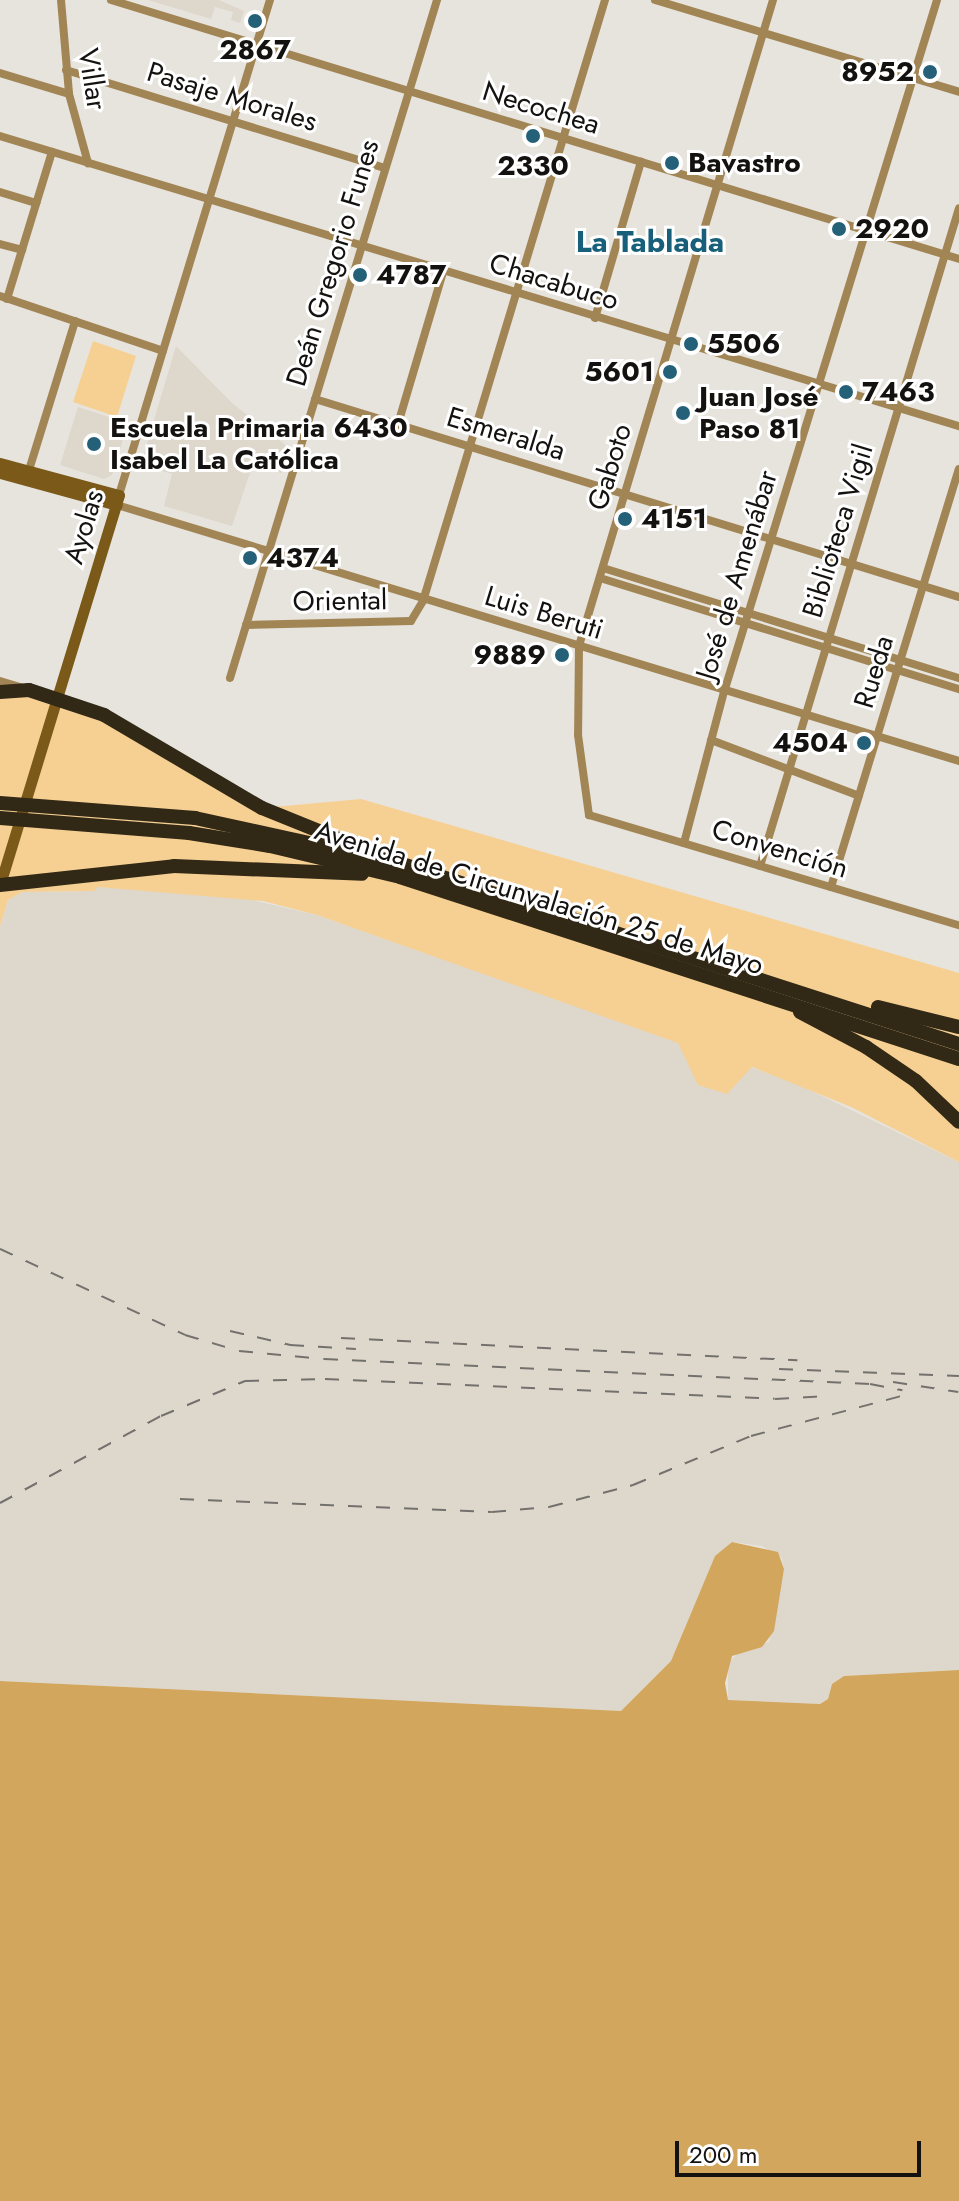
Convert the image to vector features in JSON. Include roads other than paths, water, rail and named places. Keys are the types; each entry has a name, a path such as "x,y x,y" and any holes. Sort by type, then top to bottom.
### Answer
{"highway":[{"path":"0,692 29,690 104,715 262,808 400,870"},
{"name":"Avenida de Circunvalación 25 de Mayo","path":"0,803 83,813 400,870 786,985 959,1044"},
{"name":"Avenida de Circunvalación 25 de Mayo","path":"0,818 83,813"},
{"path":"0,885 117,870 226,865 400,870"},
{"name":"Avenida de Circunvalación 25 de Mayo","path":"400,870 959,1059"},
{"path":"786,985 959,1027"},
{"path":"757,990 866,1047 916,1081 959,1122"}],"street":[{"name":"Villar","path":"61,0 69,94 88,163"},
{"name":"Necochea","path":"111,0 959,259"},
{"name":"Ayolas","path":"0,885 270,0"},
{"name":"Deán Gregorio Funes","path":"230,678 437,0"},
{"path":"423,601 605,0"},
{"path":"655,0 959,92"},
{"name":"Gaboto","path":"589,815 578,735 579,646 773,0"},
{"name":"José de Amenábar","path":"684,843 724,692 937,0"},
{"name":"Pasaje Morales","path":"66,70 384,168"},
{"path":"0,73 69,94"},
{"name":"Chacabuco","path":"0,136 959,426"},
{"path":"52,152 4,297 163,351"},
{"path":"595,318 641,162"},
{"path":"0,192 36,203"},
{"name":"Biblioteca Vigil","path":"760,866 959,208"},
{"path":"0,244 22,250"},
{"path":"398,424 443,272"},
{"path":"29,470 75,321"},
{"name":"Esmeralda","path":"315,399 959,597"},
{"path":"0,463 118,500"},
{"name":"Rueda","path":"831,887 959,469"},
{"path":"0,473 118,500"},
{"name":"Luis Beruti","path":"118,500 423,601 959,761"},
{"path":"603,568 959,678"},
{"path":"600,578 959,689"},
{"name":"Oriental","path":"246,625 411,621 423,601"},
{"path":"0,681 29,690"},
{"path":"711,740 790,766 859,796"},
{"name":"Convención","path":"589,815 959,925"}],"railway":[{"path":"0,1249 185,1335 239,1351 324,1359 870,1384 902,1390"},
{"path":"230,1331 290,1345 356,1349"},
{"path":"341,1338 797,1360"},
{"path":"779,1369 959,1376"},
{"path":"0,1503 161,1416 245,1381 325,1379 775,1399 828,1396"},
{"path":"893,1382 958,1392"},
{"path":"180,1499 492,1512 549,1507 633,1485 751,1436 905,1395"}],"place":[{"name":"2867","path":"255,21"},
{"name":"8952","path":"930,72"},
{"name":"2330","path":"533,136"},
{"name":"Bavastro","path":"672,163"},
{"name":"2920","path":"839,229"},
{"name":"4787","path":"360,275"},
{"name":"5506","path":"691,344"},
{"name":"5601","path":"670,372"},
{"name":"7463","path":"846,392"},
{"name":"Juan José Paso 81","path":"683,413"},
{"name":"Escuela Primaria 6430 Isabel La Católica","path":"94,444"},
{"name":"4151","path":"625,519"},
{"name":"4374","path":"250,558"},
{"name":"9889","path":"562,655"},
{"name":"4504","path":"864,743"}],"district":[{"name":"La Tablada","path":"650,242"}]}
